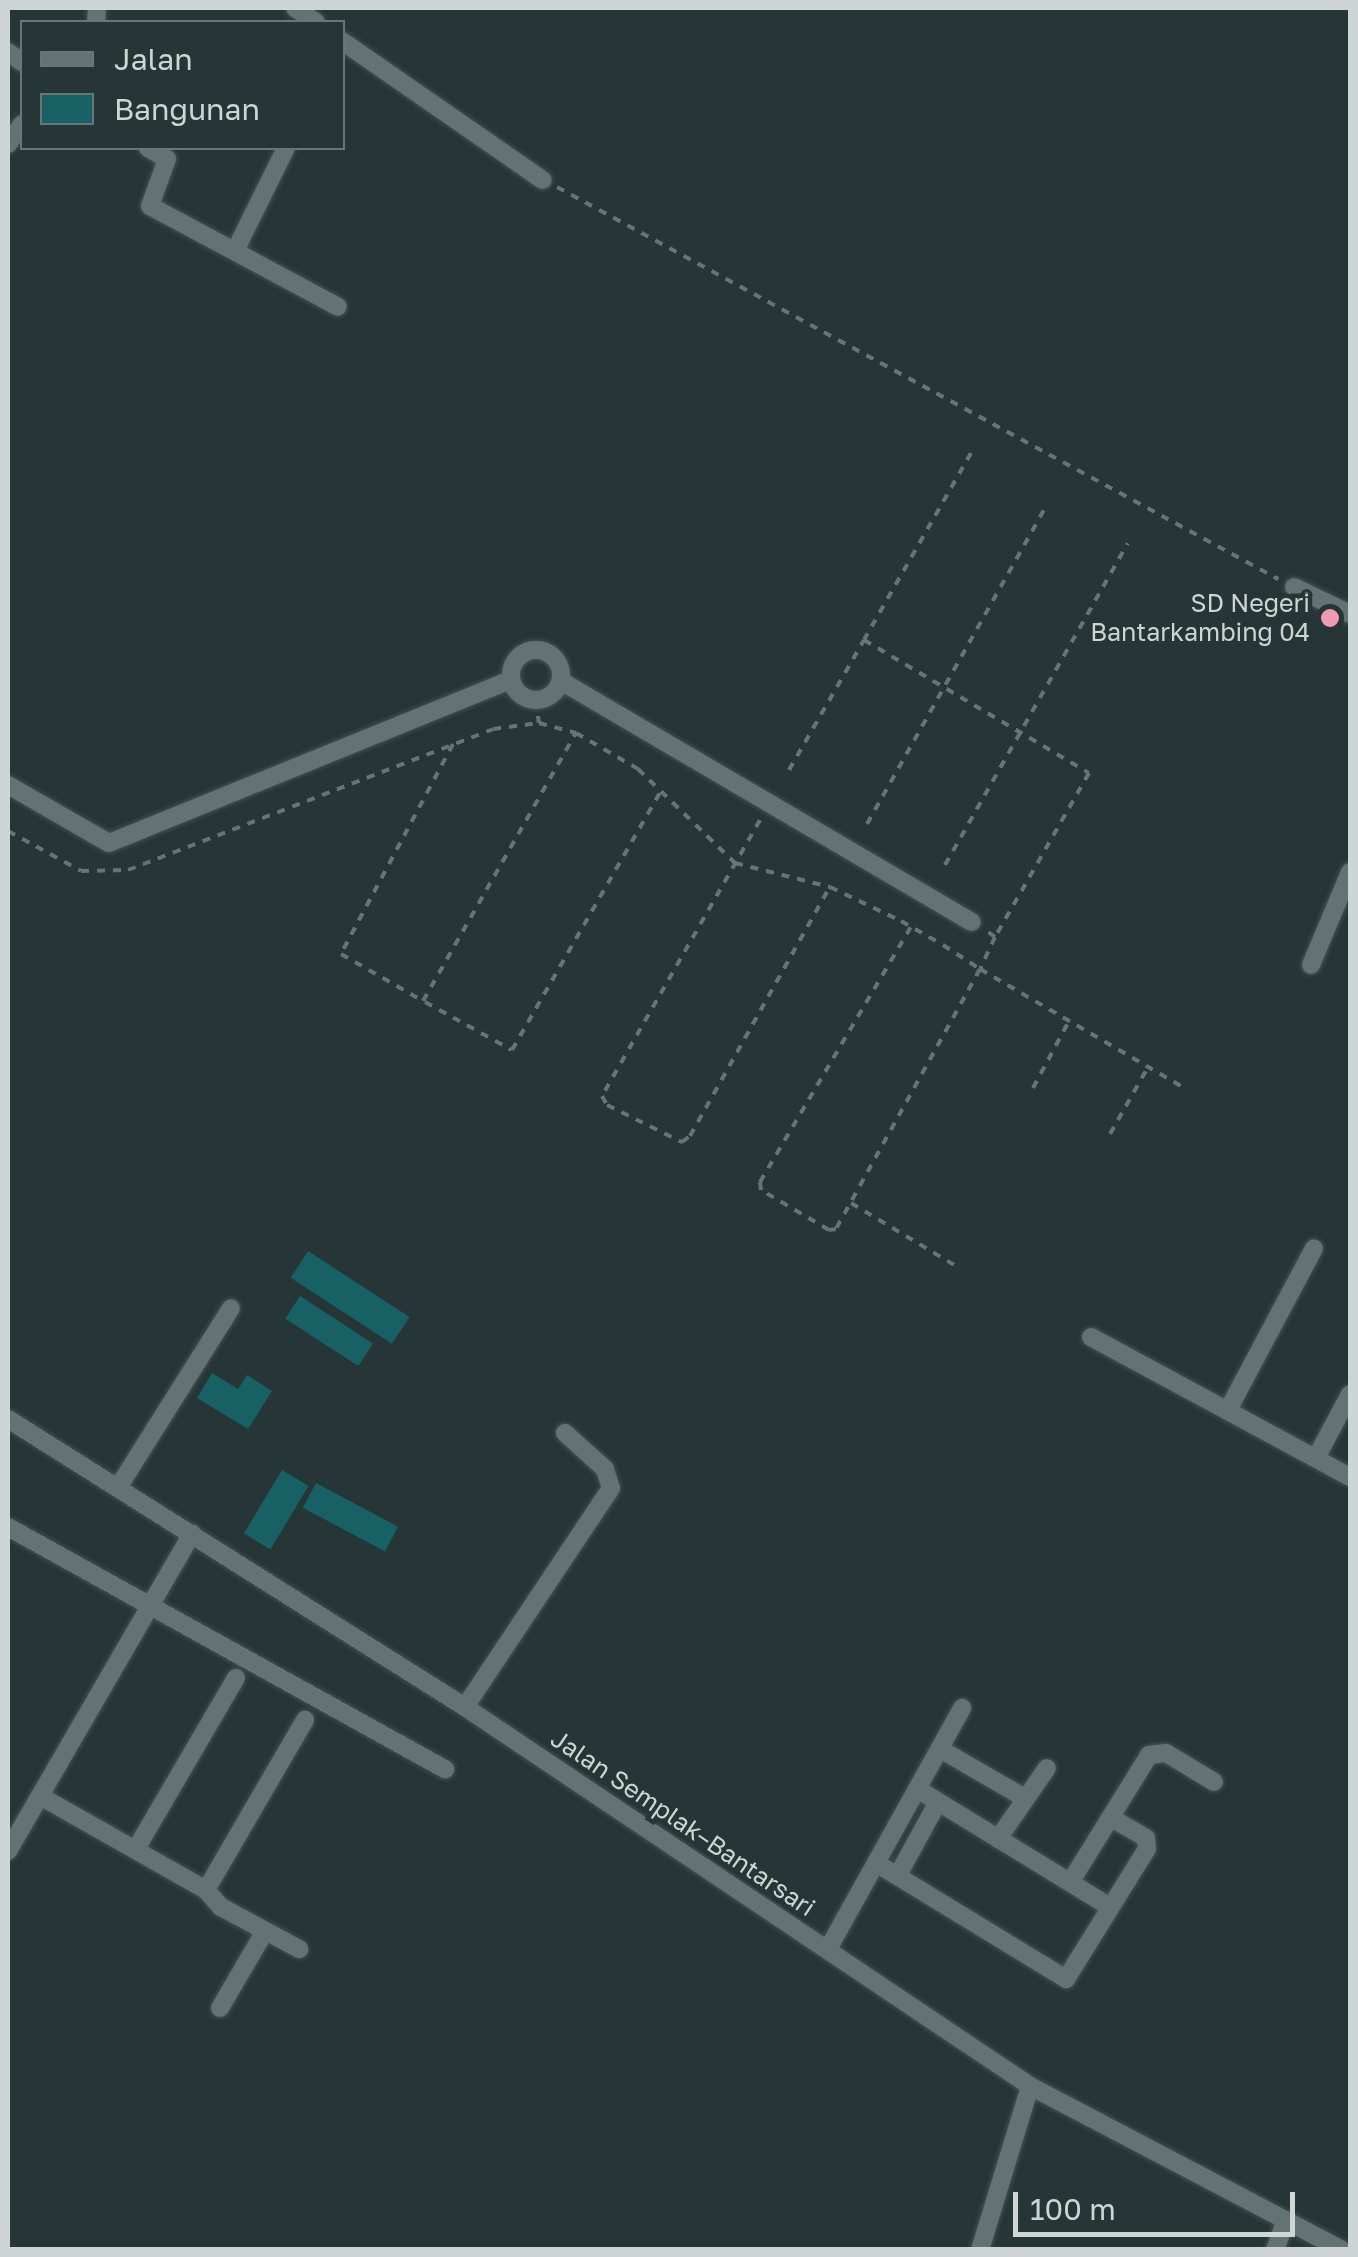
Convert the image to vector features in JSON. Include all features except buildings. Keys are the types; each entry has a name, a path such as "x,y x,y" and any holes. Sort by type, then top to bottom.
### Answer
{"street":[{"path":"345,43 544,180"},
{"path":"151,150 167,159 150,206 237,247 338,307"},
{"path":"237,247 285,150"},
{"path":"1294,587 1350,614"},
{"path":"511,680 514,662 527,650 546,650 559,663 561,681"},
{"path":"511,680 536,700 561,681"},
{"path":"8,785 108,843 511,680"},
{"path":"561,681 971,922"},
{"path":"1311,965 1350,872"},
{"path":"1228,1410 1314,1248"},
{"path":"119,1486 230,1308"},
{"path":"1091,1337 1350,1477"},
{"path":"1316,1458 1350,1394"},
{"name":"Jalan Semplak–Bantarsari","path":"8,1419 465,1707 1030,2086 1342,2250"},
{"path":"465,1707 611,1488 605,1469 565,1434"},
{"path":"8,1526 148,1610 445,1769"},
{"path":"8,1851 192,1534"},
{"path":"136,1849 236,1678"},
{"path":"828,1949 962,1708"},
{"path":"206,1890 305,1720"},
{"path":"940,1749 1025,1798"},
{"path":"1071,1881 1158,1751 1214,1782"},
{"path":"998,1839 1047,1768"},
{"path":"919,1790 1110,1908"},
{"path":"40,1796 206,1890 298,1949"},
{"path":"898,1875 938,1802"},
{"path":"876,1863 1061,1979 1148,1844 1113,1820"},
{"path":"220,2008 265,1931"},
{"path":"980,2250 1030,2086"},
{"path":"1275,2250 1286,2220"}],"path":[{"path":"544,180 1294,587"},
{"path":"789,770 970,453"},
{"path":"867,824 1047,505"},
{"path":"944,865 1128,543"},
{"path":"864,640 1089,773 851,1203 829,1230 761,1190 760,1182 911,927"},
{"path":"536,700 540,724"},
{"path":"8,831 81,871 128,870 453,744 540,724 576,733 662,789 735,862 830,887 911,927 1181,1086"},
{"path":"423,1001 576,733"},
{"path":"453,744 341,954 512,1050 662,789"},
{"path":"770,804 602,1096 682,1142 830,887"},
{"path":"971,922 995,937"},
{"path":"1033,1088 1069,1022"},
{"path":"1110,1134 1148,1067"},
{"path":"851,1203 959,1268"}],"place":[{"name":"SD Negeri Bantarkambing 04","path":"1330,618"}]}
